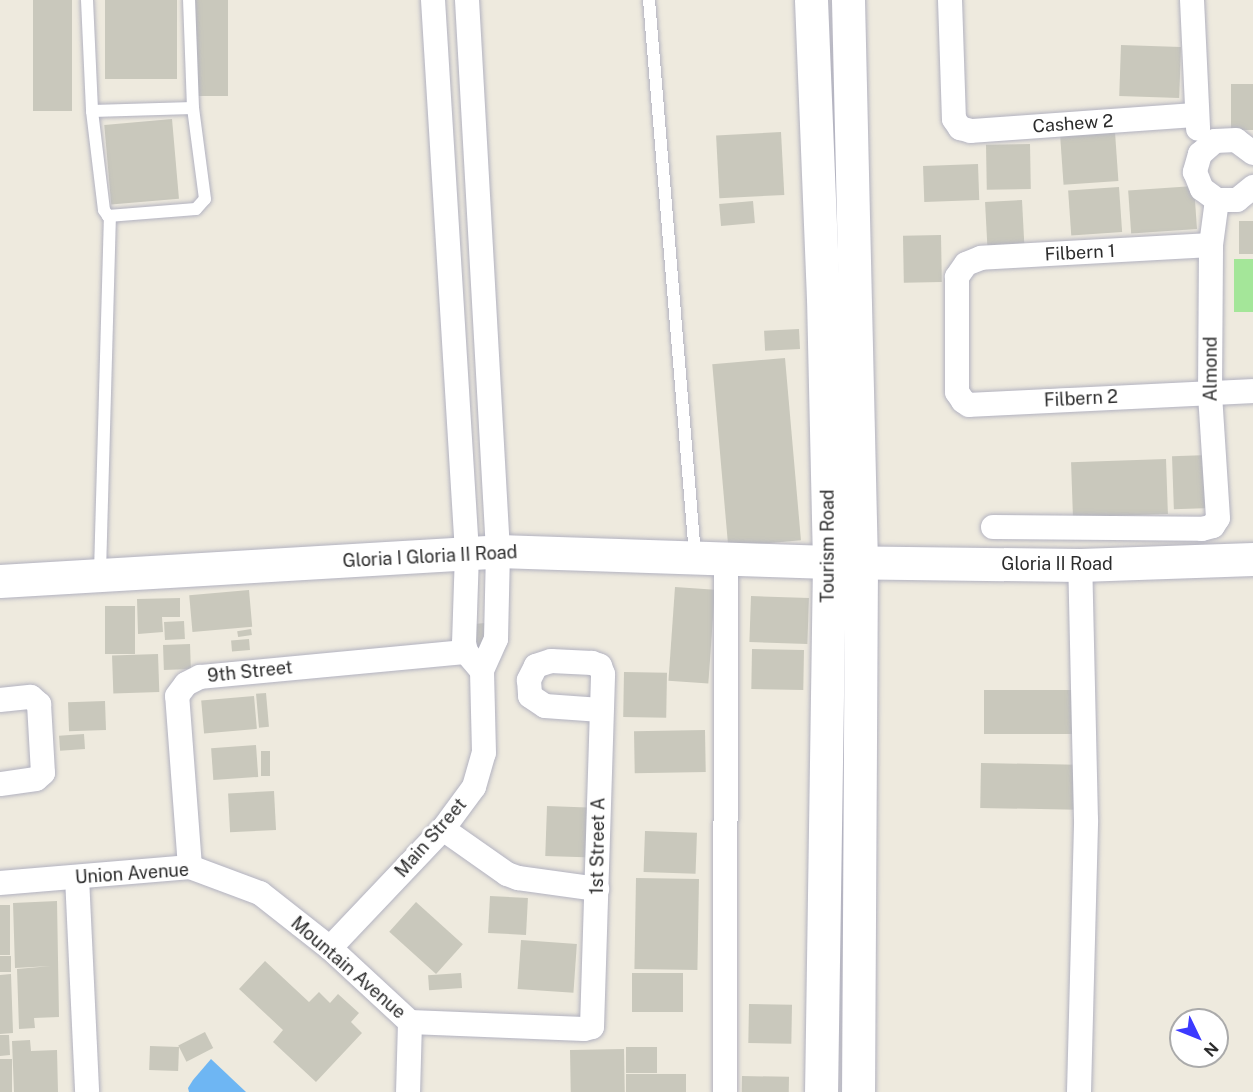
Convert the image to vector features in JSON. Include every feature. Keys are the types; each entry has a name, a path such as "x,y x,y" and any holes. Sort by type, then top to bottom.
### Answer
{"main road":[{"name":"Tourism Road","path":"811,0 823,298 845,562 821,1092"},
{"name":"Tourism Road","path":"848,0 845,562 858,1092"},
{"name":"Gloria I Gloria II Road","path":"0,581 483,552 845,562"},
{"name":"Gloria II Road","path":"845,562 1080,565 1253,559"}],"street":[{"path":"432,0 483,552 497,605 495,647 482,671 466,652 464,643 464,609 483,552 467,0"},
{"name":"Cashew 2","path":"950,0 954,119 960,128 971,131 1196,115"},
{"path":"1192,0 1196,115 1200,154"},
{"path":"1253,153 1244,144 1225,138 1207,146 1196,162 1197,181 1208,196 1217,200 1237,200 1253,187"},
{"name":"Almond","path":"993,526 1202,529 1213,526 1218,518 1210,393 1211,245 1217,200"},
{"name":"Filbern 1","path":"957,392 957,277 966,264 981,258 1211,245"},
{"path":"1210,393 1253,391"},
{"name":"Filbern 2","path":"957,392 969,405 1210,393"},
{"path":"710,557 725,1092"},
{"path":"1080,565 1086,820 1080,1092"},
{"path":"464,609 497,605"},
{"name":"9th Street","path":"190,867 177,696 186,684 200,677 466,652"},
{"name":"1st Street A","path":"410,1022 584,1029 592,1027 603,674 600,666 591,663 551,661 536,666 529,680 530,696 545,706 601,710"},
{"name":"Main Street","path":"330,948 443,829 474,787 484,753 482,671"},
{"path":"0,700 32,698 39,704 43,772 36,779 0,784"},
{"path":"443,829 507,874 518,878 597,890"},
{"name":"Union Avenue","path":"0,883 190,867 260,893"},
{"path":"77,877 87,1092"},
{"name":"Mountain Avenue","path":"260,893 330,948 410,1022 408,1092"}],"lane":[{"path":"87,0 92,111 104,210 110,216 100,574"},
{"path":"110,216 196,209 205,199 193,108 189,0"},
{"path":"649,0 710,557"},
{"path":"92,111 193,108"}],"green space":[{"path":"1234,259 1253,259 1253,312 1234,312"}],"water":[{"path":"211,1059 246,1092 189,1092 188,1088 193,1080"}],"building":[{"path":"33,0 72,0 72,111 33,111"},
{"path":"105,0 177,0 177,79 105,79"},
{"path":"191,0 228,0 228,96 191,96"},
{"path":"1121,45 1181,47 1179,98 1119,96"},
{"path":"1231,84 1253,84 1253,130 1231,130"},
{"path":"172,119 179,199 111,205 104,125"},
{"path":"781,132 784,195 719,198 716,135"},
{"path":"1115,132 1118,181 1064,185 1060,136"},
{"path":"1030,144 1031,189 987,190 986,145"},
{"path":"978,164 979,200 924,202 923,166"},
{"path":"1194,186 1197,229 1131,233 1128,191"},
{"path":"1119,187 1122,232 1071,235 1068,191"},
{"path":"1022,200 1025,251 988,253 985,202"},
{"path":"753,201 755,223 721,226 719,204"},
{"path":"1239,221 1253,221 1253,254 1239,254"},
{"path":"941,235 942,282 904,283 903,236"},
{"path":"799,329 800,349 765,351 764,331"},
{"path":"785,358 801,540 728,547 712,364"},
{"path":"1209,455 1211,508 1174,509 1172,456"},
{"path":"1166,459 1168,514 1073,517 1071,462"},
{"path":"675,587 715,590 708,684 668,681"},
{"path":"249,590 252,627 192,632 189,595"},
{"path":"751,596 809,598 807,644 749,642"},
{"path":"180,598 180,617 162,617 163,632 138,634 137,599"},
{"path":"105,606 135,606 135,654 105,654"},
{"path":"184,621 185,639 165,640 164,622"},
{"path":"485,623 487,648 471,649 469,624"},
{"path":"251,629 252,635 238,637 237,631"},
{"path":"249,639 250,650 232,652 231,641"},
{"path":"190,644 191,669 164,670 163,645"},
{"path":"752,649 804,650 803,690 751,689"},
{"path":"158,654 159,692 113,694 112,656"},
{"path":"624,672 667,673 666,718 623,717"},
{"path":"984,690 1078,690 1078,734 984,734"},
{"path":"266,693 269,727 259,728 256,694"},
{"path":"254,696 257,729 204,733 201,701"},
{"path":"105,701 106,730 69,731 68,702"},
{"path":"705,730 706,772 635,773 634,731"},
{"path":"84,734 85,749 60,751 59,736"},
{"path":"256,745 258,777 213,780 211,748"},
{"path":"261,751 270,751 270,776 261,776"},
{"path":"981,763 1077,765 1076,810 980,808"},
{"path":"274,791 276,830 230,832 228,793"},
{"path":"547,806 594,808 592,858 545,856"},
{"path":"645,831 697,833 696,874 644,872"},
{"path":"636,878 699,879 697,970 634,969"},
{"path":"490,896 528,898 526,935 488,933"},
{"path":"57,901 59,1017 34,1018 35,1028 19,1029 17,969 51,966 15,968 13,903"},
{"path":"416,902 463,944 436,974 389,932"},
{"path":"0,905 10,905 10,955 0,955"},
{"path":"521,940 577,944 573,993 518,989"},
{"path":"0,956 11,956 11,972 0,972"},
{"path":"265,961 309,1002 319,992 330,1003 338,994 359,1013 351,1022 362,1033 316,1082 273,1042 283,1030 239,989"},
{"path":"461,973 462,988 429,990 428,975"},
{"path":"632,973 683,973 683,1012 632,1012"},
{"path":"11,974 13,1033 0,1034 0,975"},
{"path":"749,1004 792,1005 791,1044 748,1043"},
{"path":"205,1032 213,1048 186,1062 178,1046"},
{"path":"0,1035 9,1035 10,1055 0,1056"},
{"path":"30,1040 31,1051 57,1050 58,1092 14,1092 12,1041"},
{"path":"150,1046 179,1047 178,1071 149,1070"},
{"path":"626,1047 657,1047 657,1073 626,1073"},
{"path":"624,1049 625,1092 571,1092 570,1050"},
{"path":"0,1059 12,1059 12,1092 0,1092"},
{"path":"626,1074 686,1074 686,1092 626,1092"},
{"path":"742,1076 789,1077 789,1092 742,1092"}]}
